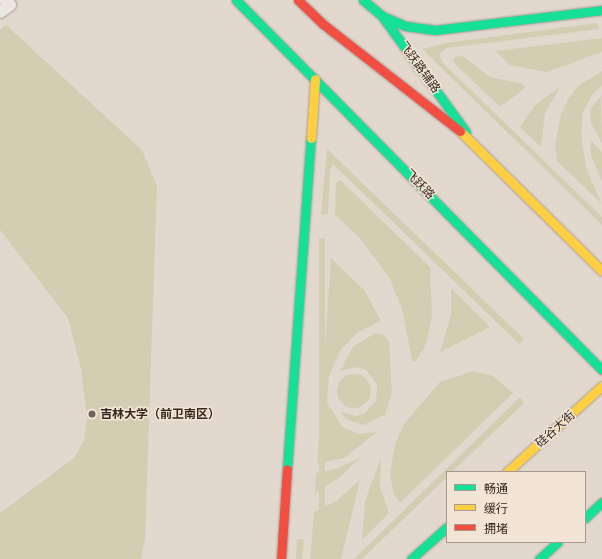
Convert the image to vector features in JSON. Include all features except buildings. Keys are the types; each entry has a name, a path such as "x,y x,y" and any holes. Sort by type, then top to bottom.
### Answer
{"main road":[{"name":"飞跃路","path":"236,0 602,370"},
{"path":"298,0 323,24 471,139 602,271"},
{"name":"飞跃路辅路","path":"363,0 382,16 471,139"},
{"path":"382,16 406,26 435,30 602,10"},
{"path":"281,559 315,79"},
{"name":"硅谷大街","path":"508,471 602,386"},
{"path":"586,517 602,502"},
{"path":"411,559 446,528"},
{"path":"539,559 557,543"}],"lane":[{"path":"0,12 10,5 5,0"}],"shaded area":[{"path":"598,23 599,29 447,48 439,54 443,63 602,217 602,225 422,49 445,43"},
{"path":"6,25 142,150 157,186 145,539 141,559 0,559 0,513 74,458 84,440 87,418 81,369 68,318 0,230 0,30"},
{"path":"602,38 602,52 547,72 510,65 495,51"},
{"path":"463,56 490,77 523,84 525,88 500,107 453,62 455,57"},
{"path":"602,71 602,86 592,95 583,112 581,135 586,168 602,204 557,161 555,145 561,114 568,99 578,86"},
{"path":"560,87 545,113 541,147 520,127 535,105"},
{"path":"602,95 602,143 590,121 591,108"},
{"path":"590,140 602,152 602,181 591,155"},
{"path":"327,149 524,339 519,344 333,164 330,169 328,214 321,215"},
{"path":"340,180 430,267 432,316 426,345 416,361 412,361 403,312 390,279 360,238 335,215 336,183"},
{"path":"319,238 325,238 325,517 319,517"},
{"path":"331,258 364,290 381,321 357,333 340,351 329,376 327,402 342,427 359,434 377,432 344,458 317,464"},
{"path":"451,288 490,327 440,352 451,315"},
{"path":"375,333 384,335 389,342 392,392 385,415 363,425 346,419 340,412 357,416 365,413 376,401 377,384 366,370 357,367 340,371 353,347"},
{"path":"473,371 493,376 513,393 400,503 393,492 390,474 395,444 404,424 440,382"},
{"path":"351,374 357,374 361,375 368,381 371,391 370,398 364,405 357,408 351,408 347,407 340,401 337,394 337,388 338,384 344,377"},
{"path":"520,397 524,403 453,471 446,471 446,478 362,559 354,559"},
{"path":"360,458 340,477 315,493 316,473 335,469"},
{"path":"381,458 380,487 389,513 362,540 365,501"},
{"path":"360,480 341,559 310,559 314,512 336,501"},
{"path":"297,539 304,539 302,559 296,559"}],"traffic: fast":[{"path":"236,0 602,370"},
{"path":"363,0 382,16 466,132"},
{"path":"382,16 406,26 435,30 602,10"},
{"path":"287,469 311,138"},
{"path":"586,517 602,502"},
{"path":"411,559 446,528"},
{"path":"539,559 557,543"}],"traffic: slow":[{"path":"311,138 315,79"},
{"path":"460,131 602,271"},
{"path":"508,471 602,386"}],"traffic: jam":[{"path":"298,0 323,24 460,131"},
{"path":"281,559 287,469"}],"place":[{"name":"吉林大学（前卫南区）","path":"92,414"}]}
